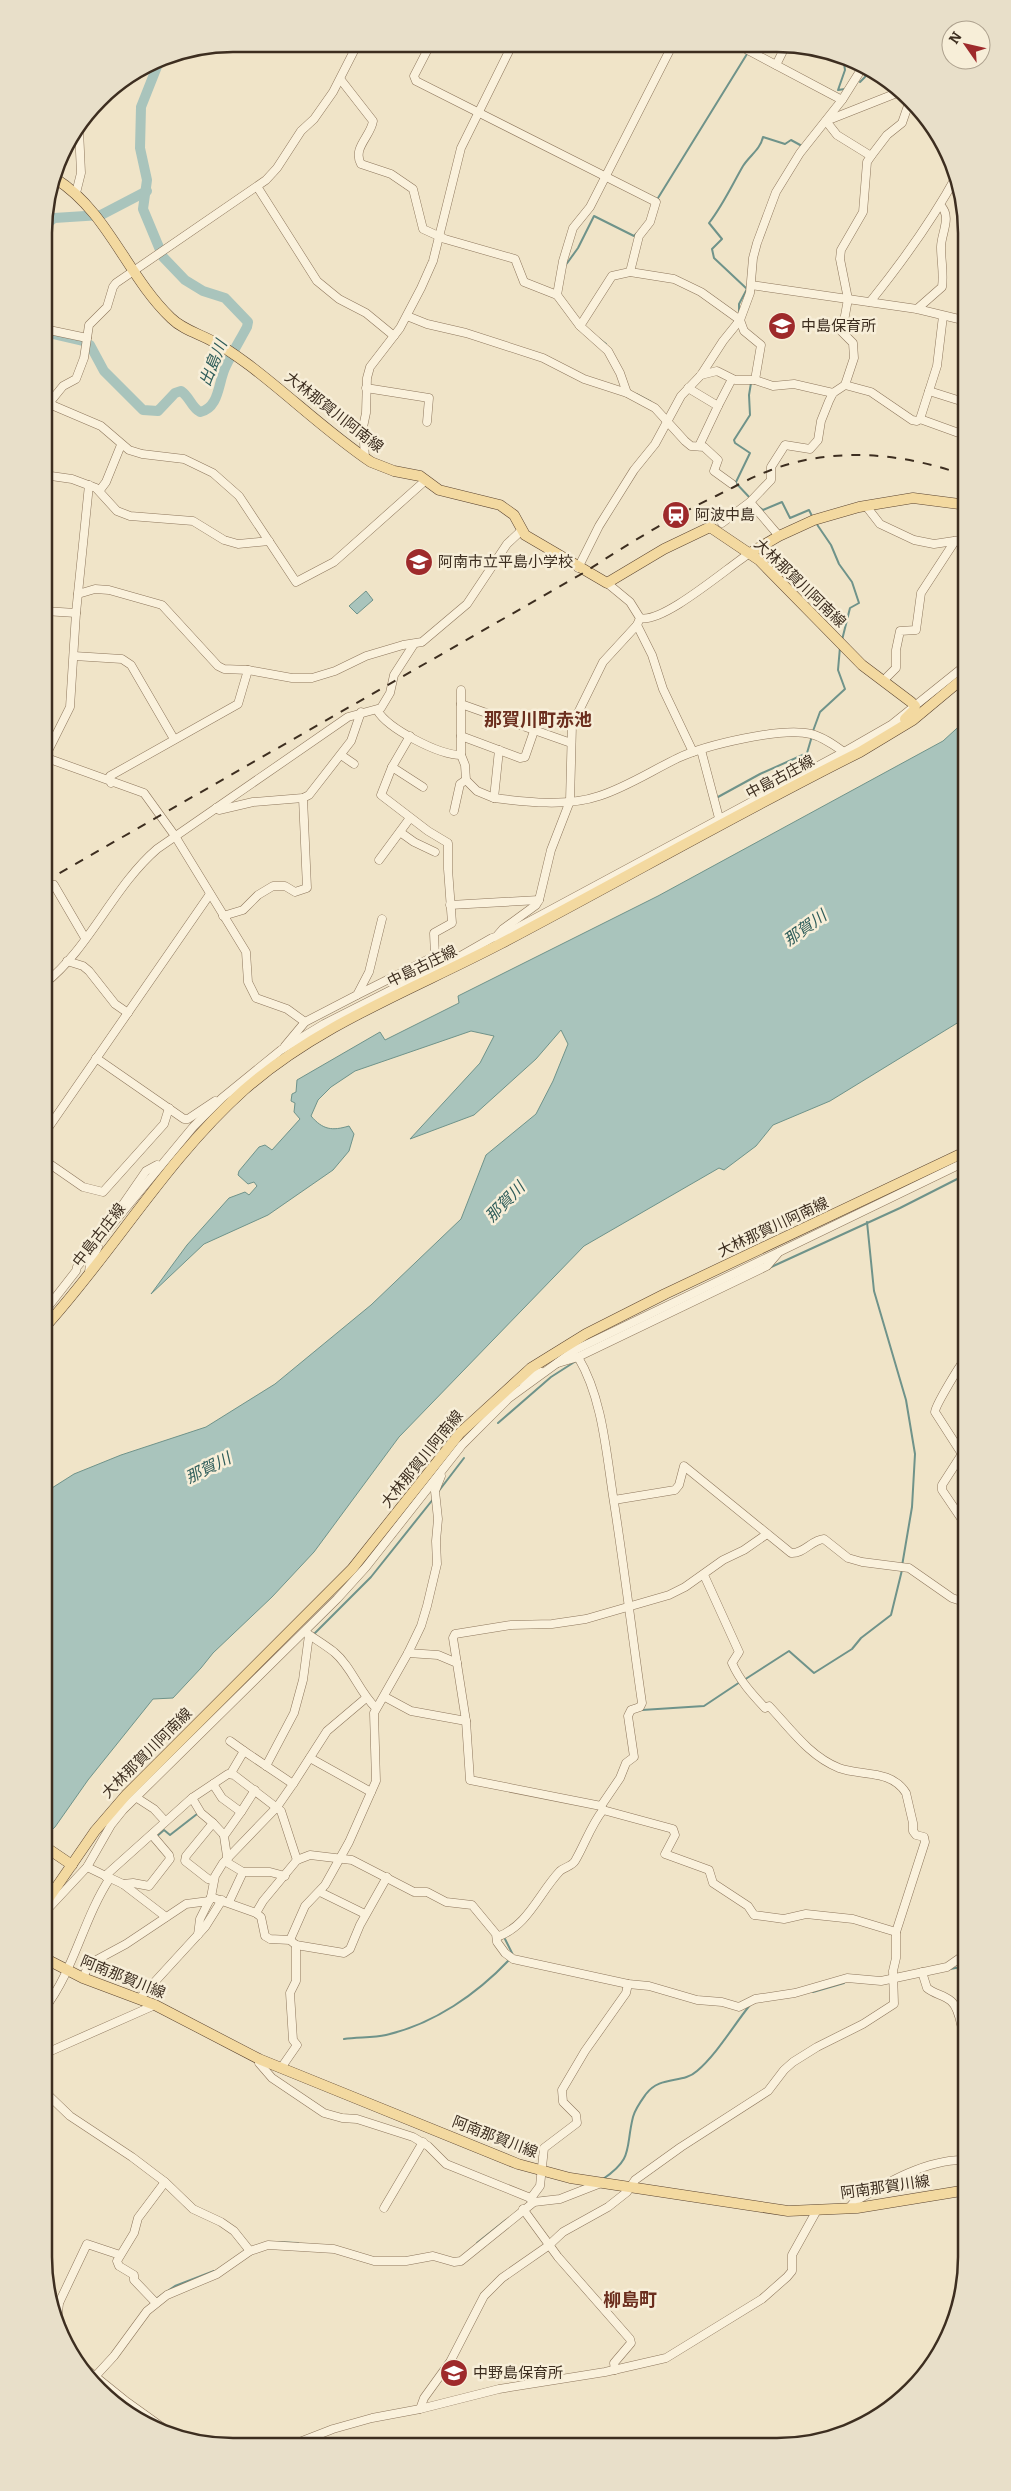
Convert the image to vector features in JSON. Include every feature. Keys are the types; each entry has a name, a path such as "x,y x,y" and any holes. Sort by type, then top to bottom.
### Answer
{"main road":[{"name":"大林那賀川阿南線","path":"60,182 76,193 97,217 133,272 172,319 232,353 365,458 378,466 413,474 426,480 439,490 507,508 514,515 522,530 578,568 607,584 664,550 710,527 750,553 848,651 915,706"},
{"path":"750,553 780,536 827,515 912,498 958,505"},
{"path":"895,732 958,683"},
{"path":"895,732 899,724 914,710 915,706"},
{"name":"中島古庄線","path":"52,1318 182,1153 210,1122 265,1073 322,1033 425,979 477,956 895,732"},
{"name":"大林那賀川阿南線","path":"69,1863 126,1794 352,1570 460,1433 513,1383 546,1357 586,1334 958,1155"},
{"path":"52,1851 69,1863 52,1893"},
{"path":"52,1888 59,1883"},
{"name":"阿南那賀川線","path":"52,1962 83,1978 155,2005 259,2059 518,2164 543,2172 630,2188 773,2210 848,2208 958,2191"}],"street":[{"path":"52,397 63,386 76,378 84,358 92,320 107,307 113,287 122,278 258,188 277,168 301,131 314,119 341,80 353,52"},
{"path":"426,52 414,76 416,81 656,202 650,222 639,236 630,272"},
{"path":"365,458 363,427 367,400 366,388 370,367 408,316 433,261 461,148 509,52"},
{"path":"557,295 563,261 573,228 586,214 669,52"},
{"path":"752,52 842,100"},
{"path":"776,64 781,52"},
{"path":"578,568 599,526 634,470 655,444 680,396 701,375 723,340 740,320 751,285 753,258 764,219 776,192 800,153 842,100 859,72"},
{"path":"341,80 373,121 358,152 358,159 361,164 391,174 413,189 420,225 423,229 440,237 515,259 524,282 557,295 581,325 608,351 628,393"},
{"path":"826,121 894,94"},
{"path":"722,523 751,501 772,480 771,467 785,445 810,449 816,444 821,421 833,393 845,385 854,358 853,343 842,332 848,300 840,259 841,250 863,212 867,162 887,135 902,123 907,108"},
{"path":"826,121 837,136 871,156"},
{"path":"76,193 81,173 79,139"},
{"path":"870,302 907,256 941,206 952,186"},
{"path":"258,188 317,281 339,299 366,313 394,336"},
{"path":"916,309 942,287 941,246 946,222 944,210 941,206"},
{"path":"581,325 607,281 612,276 630,272 674,279 701,292 740,320 744,331 761,345 755,380"},
{"path":"751,285 916,309 958,319"},
{"path":"408,316 427,324 466,333 543,358 584,379 628,393 654,408 668,420 684,441 691,446 700,444 717,457 718,460 714,471 732,484"},
{"path":"920,419 937,366 943,316"},
{"path":"52,331 87,342"},
{"path":"701,375 717,371 732,379 755,380 773,386 794,384 833,393"},
{"path":"700,444 732,379"},
{"path":"845,385 871,392 912,420 920,419 958,433"},
{"path":"366,388 429,398 427,422"},
{"path":"688,388 718,406"},
{"path":"928,391 958,400"},
{"path":"52,405 109,430 121,445 142,454 190,461 213,473 239,496 296,582 334,562 426,480"},
{"path":"100,490 106,482 121,445"},
{"path":"52,477 89,485 100,490 117,511 130,516 193,521 224,540 238,544 269,541"},
{"path":"52,743 70,707 76,612 89,485"},
{"path":"751,501 780,536"},
{"path":"866,506 880,524 914,540 934,544 955,541"},
{"path":"78,594 95,589 109,590 162,605 218,666 224,669 248,670 292,678 312,678 335,671 366,656 422,642 468,604 503,549 522,530"},
{"path":"883,681 896,668 896,650 900,631 916,630 922,593 932,573 955,541"},
{"path":"477,956 503,929 536,905 539,900 551,850 570,801 572,725 603,662 638,621 669,611 750,553"},
{"path":"607,584 630,602 652,655 663,689 697,751 719,818"},
{"path":"52,611 76,612"},
{"path":"52,976 85,938 136,868 156,848 348,717 361,712 377,710 385,702 394,675 414,644"},
{"path":"74,656 122,659 131,666 174,739"},
{"path":"112,783 110,776 238,704 248,670"},
{"path":"52,1302 162,1162 193,1127 222,1098 281,1050 324,1024 401,984 425,979 436,968 844,752 891,725 958,671"},
{"path":"461,690 462,755 465,764 466,780 477,791 494,798 570,801 598,797 697,751 785,732 812,735 844,752"},
{"path":"461,704 571,743"},
{"path":"377,710 383,718 430,748 462,755"},
{"path":"216,808 219,810 253,802 303,798 312,792 341,755 354,735 361,712"},
{"path":"461,736 520,758 525,757 534,731"},
{"path":"265,1073 281,1050 305,1022 435,956 434,933 452,923 448,843 410,818 382,795 392,767 410,736"},
{"path":"494,798 499,750"},
{"path":"341,755 354,764"},
{"path":"52,760 144,794 175,836 246,952 248,982 256,998 287,1010 305,1022"},
{"path":"392,767 423,787"},
{"path":"454,811 460,784 466,780"},
{"path":"223,916 243,910 258,895 274,886 280,885 296,892 307,888 303,798"},
{"path":"379,860 410,818"},
{"path":"400,832 414,842 435,852"},
{"path":"52,886 54,885 85,938"},
{"path":"52,1122 210,894"},
{"path":"450,906 539,900"},
{"path":"357,995 369,972 382,919"},
{"path":"67,961 83,966 90,971 115,1004 128,1013"},
{"path":"96,1058 188,1119 209,1104 222,1098"},
{"path":"52,1166 83,1187 103,1192 164,1124 169,1108"},
{"path":"513,1383 520,1382 631,1322 958,1166"},
{"path":"89,1273 90,1263 105,1233"},
{"path":"52,1904 87,1867 111,1825 307,1633 366,1567 462,1445 509,1398 535,1381 552,1365 578,1357 767,1266 779,1252"},
{"path":"497,1937 509,1933 539,1902 558,1873 574,1863 591,1827 622,1774 626,1763 634,1757 628,1716 631,1710 640,1707 642,1703 614,1500 597,1405 578,1357"},
{"path":"958,1369 947,1390 935,1406 935,1412 958,1448"},
{"path":"958,1460 942,1484 942,1490 958,1514"},
{"path":"614,1500 675,1490 679,1485 684,1466 791,1553 796,1554 819,1540 824,1540 848,1558 862,1562 905,1566 952,1598 958,1600"},
{"path":"281,2068 297,2045 293,2040 290,1993 296,1980 293,1943 305,1906 320,1892 340,1857 376,1781 373,1720 376,1708 385,1697 421,1626 435,1576 438,1519 435,1491 442,1470"},
{"path":"768,1534 669,1595 629,1608 586,1619 552,1624 511,1625 456,1634 453,1638 466,1721 470,1780 602,1808 673,1829 675,1835 665,1854 709,1870 713,1884 748,1906 754,1916 784,1919 806,1914 853,1920 896,1932"},
{"path":"420,2409 424,2398 450,2362 484,2296 502,2278 548,2246 563,2232 608,2207 630,2188 635,2180 681,2147 768,2091 784,2070 793,2062 894,2004 896,1932 925,1842 924,1837 916,1835 913,1831 914,1823 906,1793 903,1788 881,1775 850,1771 823,1760 810,1751 769,1706 765,1708 743,1683 732,1663 739,1652 704,1575"},
{"path":"307,1633 335,1653 360,1685 366,1698 376,1708"},
{"path":"266,1766 294,1713 303,1680 307,1633"},
{"path":"408,1653 438,1655 457,1663"},
{"path":"385,1697 411,1711 466,1721"},
{"path":"198,1935 200,1919 210,1899 214,1880 226,1859 236,1852 277,1807 327,1731 366,1698"},
{"path":"230,1741 293,1784"},
{"path":"52,1998 62,1984 90,1912 107,1877 192,1798 231,1773 244,1751"},
{"path":"310,1758 371,1792"},
{"path":"231,1773 281,1811 297,1860"},
{"path":"213,1784 222,1798 241,1812"},
{"path":"224,1835 255,1790"},
{"path":"137,1798 165,1822"},
{"path":"192,1798 201,1812 224,1835 228,1863 242,1872 270,1872 285,1876"},
{"path":"213,1823 186,1856 185,1861 208,1879 214,1880"},
{"path":"123,1884 133,1883 149,1886 170,1859 170,1855 152,1835"},
{"path":"256,1913 263,1901 297,1860 310,1855 340,1857 366,1866 414,1892 427,1892 446,1902 472,1905 497,1937 497,1942 513,1959 628,1984 649,1986 697,2000 722,2002 739,2007 755,1999 795,1993 847,1978 881,1981 923,1974 947,1967 958,1959"},
{"path":"87,1867 123,1884 166,1917"},
{"path":"139,1999 198,1935 226,1901 242,1872"},
{"path":"83,1978 89,1964 186,1904 210,1899 226,1901 256,1913 261,1917 265,1936 344,1953 350,1948 365,1914 388,1877"},
{"path":"320,1892 365,1914"},
{"path":"923,1974 927,1988 951,2001 958,2015"},
{"path":"95,2375 156,2303 176,2289 217,2274 250,2252 268,2245 279,2244 334,2249 374,2261 406,2261 433,2256 454,2262 460,2261 523,2210 532,2200 540,2186 543,2172 544,2148 577,2123 576,2115 563,2102 562,2090 626,1993 628,1984"},
{"path":"52,2050 155,2005"},
{"path":"259,2059 259,2063 272,2078 324,2113 357,2119 423,2142 446,2164 532,2200 560,2199 602,2183"},
{"path":"52,2099 70,2116 125,2152 165,2182 193,2209 221,2222 234,2231 250,2252"},
{"path":"384,2208 423,2142"},
{"path":"848,2208 854,2202 897,2178 943,2163 958,2161"},
{"path":"156,2303 134,2280 134,2275 119,2266 117,2261 134,2233 138,2218 165,2182"},
{"path":"523,2210 548,2246 630,2339 631,2343 614,2363 615,2370"},
{"path":"308,2438 348,2424 420,2409 499,2389 605,2372 666,2358 688,2347 762,2299 792,2272 792,2256 817,2210"},
{"path":"59,2303 87,2244 120,2255"},
{"path":"112,2392 141,2413"}],"water":[{"path":"366,591 373,600 357,614 349,606"},
{"name":"那賀川","path":"958,727 958,1023 830,1101 773,1125 756,1146 724,1170 719,1168 584,1246 399,1437 314,1552 272,1597 213,1653 173,1698 153,1699 88,1780 52,1830 52,1488 74,1474 121,1455 206,1427 275,1384 371,1305 461,1219 486,1155 536,1114 553,1081 568,1044 561,1030 536,1059 474,1115 410,1139 480,1063 494,1036 471,1031 355,1071 331,1087 318,1100 311,1116 324,1127 338,1129 349,1126 354,1134 349,1151 333,1170 268,1215 204,1244 151,1294 187,1245 229,1198 245,1192 249,1195 257,1186 254,1182 248,1184 238,1175 239,1171 259,1147 265,1145 272,1150 300,1119 294,1112 295,1103 291,1101 292,1094 296,1092 297,1080 380,1032 385,1040 459,1003 458,996 658,896 943,741"}],"waterway":[{"path":"658,198 747,54"},
{"path":"844,65 845,70 838,90 845,89"},
{"name":"出島川","path":"52,334 83,341 90,345 104,371 143,410 158,411 175,393 181,391 200,412 207,409 215,400 223,372 247,327 248,322 225,298 203,291 185,280 163,257 143,209 147,180 140,148 141,107 156,70"},
{"path":"860,82 865,76"},
{"path":"739,314 739,304 747,289 714,258 712,249 722,239 709,223 743,166 760,145 763,137 785,144 791,140 802,146"},
{"name":"出島川","path":"53,219 101,215 147,191"},
{"path":"565,266 578,248 594,216 634,236 637,233"},
{"path":"598,338 606,344"},
{"path":"736,482 750,453 735,443 734,440 750,415 749,395 751,383"},
{"path":"636,394 651,402"},
{"path":"735,482 750,498"},
{"path":"759,507 763,510 782,502 790,518 809,510 813,518"},
{"path":"816,523 831,545 839,564 852,582 859,603 850,608 842,640"},
{"path":"813,731 820,712 845,689 838,670 840,647"},
{"path":"718,797 760,774 807,753 812,736"},
{"path":"769,1268 900,1208 958,1179"},
{"path":"867,1222 874,1291 906,1400 915,1454 912,1507 902,1566"},
{"path":"498,1423 551,1377 576,1361"},
{"path":"438,1492 464,1458"},
{"path":"313,1635 371,1577 434,1498"},
{"path":"744,1680 789,1651 814,1673 852,1649 861,1638 891,1615 902,1570"},
{"path":"642,1710 704,1706 740,1682"},
{"path":"156,1837 164,1830 170,1835 197,1814"},
{"path":"505,1939 513,1955"},
{"path":"344,2039 386,2035 404,2030 438,2015 469,1996 510,1959"},
{"path":"950,1969 958,1968"},
{"path":"813,1992 844,1983"},
{"path":"603,2179 613,2172 624,2159 634,2114 646,2094 658,2084 685,2077 697,2071 718,2048 750,2005"},
{"path":"534,2199 549,2197"},
{"path":"477,2243 506,2220"},
{"path":"273,2242 298,2243"},
{"path":"156,2299 175,2286 214,2271"}],"railway":[{"path":"52,877 585,572 666,522 757,476 795,462 845,455 894,458 919,462 958,473"}],"place":[{"name":"中島保育所","path":"782,326"},
{"name":"阿波中島","path":"676,515"},
{"name":"阿南市立平島小学校","path":"419,562"},
{"name":"中野島保育所","path":"454,2373"}],"district":[{"name":"那賀川町赤池","path":"538,720"},
{"name":"柳島町","path":"630,2300"}]}
